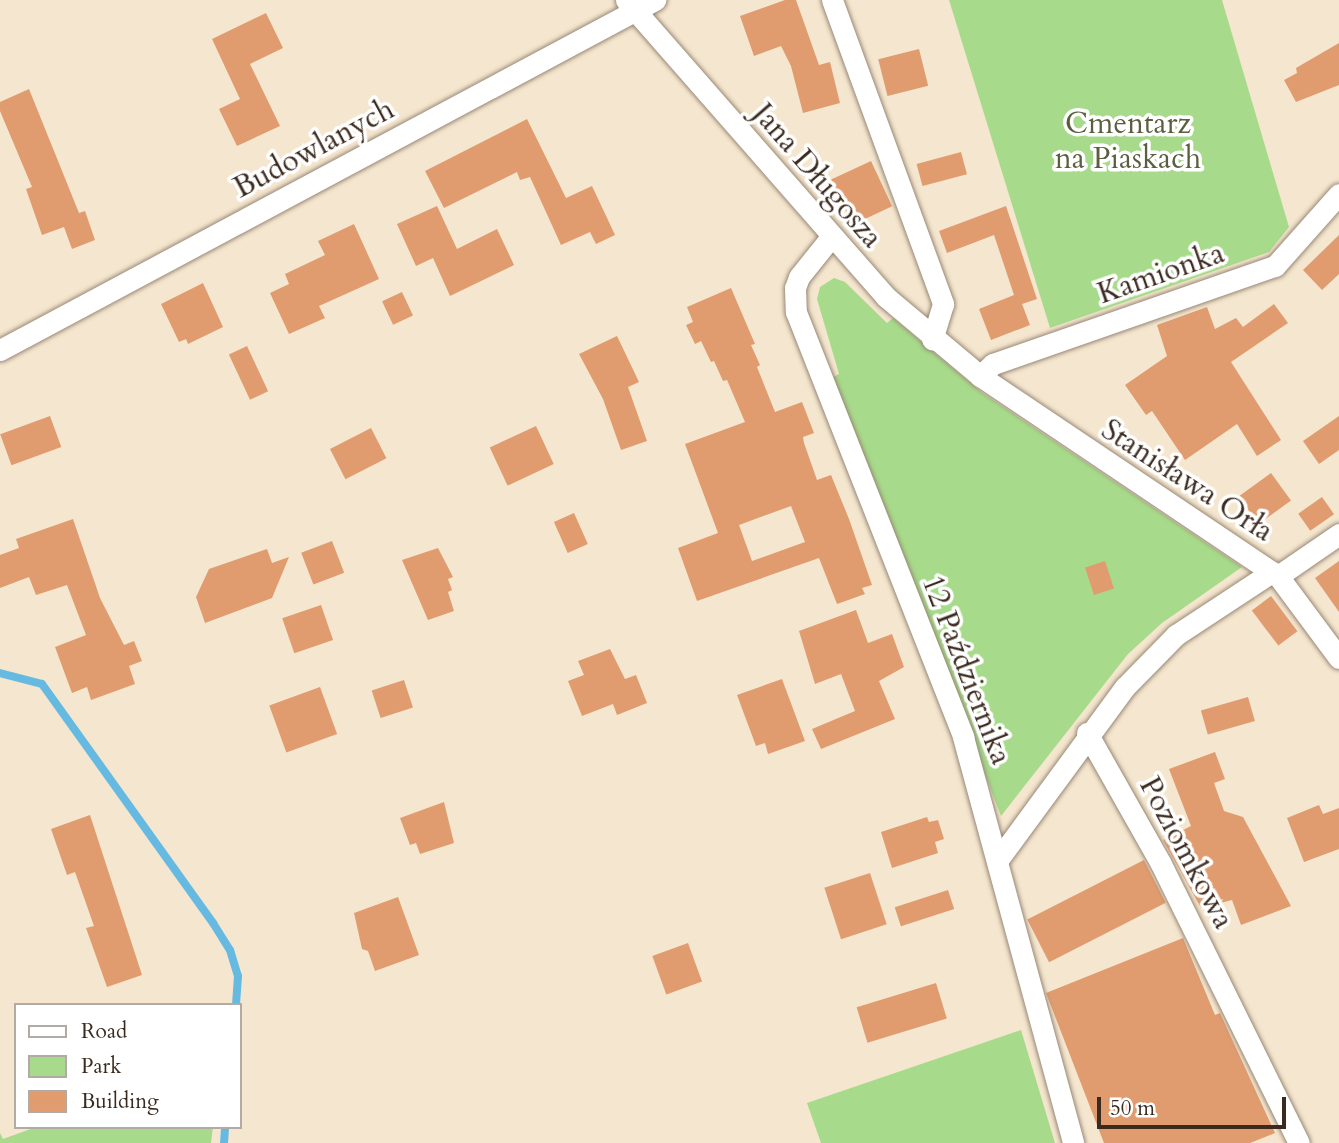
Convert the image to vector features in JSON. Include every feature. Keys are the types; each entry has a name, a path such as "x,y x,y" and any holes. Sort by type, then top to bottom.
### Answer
{"street":[{"name":"Budowlanych","path":"0,350 630,6 654,0"},
{"path":"832,0 943,304 932,339"},
{"name":"Jana Długosza","path":"630,6 886,297 932,339 980,376"},
{"name":"Kamionka","path":"980,376 993,364 1275,266 1339,194"},
{"name":"12 Października","path":"831,237 799,277 795,288 796,312 963,737 1073,1143"},
{"name":"Stanisława Orła","path":"980,376 1275,574 1339,659"},
{"path":"997,861 1087,733 1177,635 1339,534"},
{"name":"Poziomkowa","path":"1087,733 1161,864 1299,1143"}],"green space":[{"name":"Cmentarz na Piaskach","path":"949,0 1222,0 1289,227 1269,252 1050,328"},
{"path":"834,278 845,282 887,323 893,318 981,392 1242,567 1162,623 1128,654 1001,816 833,377 839,374 817,299 820,287"},
{"path":"1021,1030 1055,1143 821,1143 807,1103"},
{"path":"30,1129 213,1129 211,1143 0,1143 0,1133 3,1139"}],"building":[{"path":"785,0 796,0 819,65 830,62 840,103 803,113 791,66 781,46 754,56 740,16"},
{"path":"266,13 283,48 250,64 280,126 237,146 219,109 240,99 212,39"},
{"path":"1339,43 1339,85 1296,102 1284,80 1297,73 1296,68"},
{"path":"919,49 928,86 887,96 878,59"},
{"path":"29,89 79,213 85,211 95,240 72,249 64,227 42,235 26,189 32,187 0,111 0,102"},
{"path":"527,119 566,198 592,186 615,235 596,244 590,232 561,245 530,177 520,180 517,172 444,208 425,171"},
{"path":"961,152 967,174 923,186 917,164"},
{"path":"871,161 892,206 852,225 831,180"},
{"path":"437,206 457,249 497,229 514,265 450,296 433,258 416,266 397,224"},
{"path":"1006,206 1037,299 1022,304 1030,325 991,340 979,309 1014,295 994,235 947,253 939,231"},
{"path":"354,224 379,279 319,306 325,318 289,334 270,293 289,284 285,274 325,255 318,241"},
{"path":"1339,235 1339,274 1322,290 1303,270"},
{"path":"203,283 223,327 188,344 186,339 179,342 161,304"},
{"path":"731,288 755,344 751,345 760,365 757,367 775,412 802,402 814,433 803,437 804,443 817,480 831,475 849,519 872,585 862,588 865,594 837,604 819,558 697,601 678,548 718,533 685,444 745,422 727,380 723,381 701,341 695,344 686,325 693,322 687,307","holes":["791,506 805,542 752,561 739,525"]},
{"path":"402,292 413,316 393,325 382,301"},
{"path":"1274,304 1288,323 1231,362 1281,440 1257,456 1237,424 1185,460 1152,411 1146,415 1125,385 1167,356 1157,325 1207,307 1215,329 1236,318 1243,327"},
{"path":"617,336 639,382 628,387 647,441 621,450 603,399 579,354"},
{"path":"247,346 268,391 250,400 229,354"},
{"path":"50,416 61,447 11,465 0,434"},
{"path":"1339,416 1339,450 1319,464 1303,441"},
{"path":"536,426 554,464 508,486 490,448"},
{"path":"371,428 386,458 345,479 330,449"},
{"path":"1271,473 1291,501 1259,524 1239,497"},
{"path":"1322,497 1334,514 1310,531 1298,514"},
{"path":"574,513 588,544 568,553 554,522"},
{"path":"73,519 100,598 124,645 134,641 142,661 129,666 135,684 91,700 87,687 72,693 55,647 86,635 67,585 36,595 29,577 0,588 0,555 19,548 16,539"},
{"path":"332,541 344,573 313,585 301,553"},
{"path":"438,548 453,577 448,579 452,590 448,592 454,611 428,620 402,560"},
{"path":"267,549 272,563 289,557 272,598 205,623 196,597 209,569"},
{"path":"1105,561 1114,589 1094,595 1085,567"},
{"path":"1339,561 1339,612 1315,578"},
{"path":"1271,596 1297,631 1278,646 1252,610"},
{"path":"321,605 333,640 294,653 282,618"},
{"path":"856,610 868,643 892,634 904,667 879,681 895,719 821,749 812,729 855,711 841,674 815,684 799,631"},
{"path":"610,649 625,679 636,675 647,703 617,715 613,704 582,716 568,681 584,675 578,661"},
{"path":"782,679 805,741 768,754 765,743 756,746 737,695"},
{"path":"404,680 413,708 381,718 372,691"},
{"path":"320,687 337,734 286,752 269,705"},
{"path":"1248,697 1255,721 1208,735 1201,711"},
{"path":"1215,752 1225,779 1214,783 1224,811 1243,817 1291,906 1241,925 1232,900 1201,908 1163,840 1191,826 1169,769"},
{"path":"444,802 454,843 420,854 416,843 410,845 400,818"},
{"path":"1319,805 1323,814 1339,808 1339,849 1304,862 1287,818"},
{"path":"90,815 142,975 107,987 86,928 94,926 75,872 67,875 51,829"},
{"path":"927,817 929,822 938,820 944,839 935,842 938,853 892,868 881,832"},
{"path":"1144,860 1166,903 1049,962 1027,919"},
{"path":"870,873 887,924 841,939 824,888"},
{"path":"948,890 954,909 901,926 895,907"},
{"path":"398,897 419,955 375,971 368,951 362,949 354,913"},
{"path":"1183,938 1215,1015 1220,1013 1275,1133 1250,1143 1104,1143 1046,993"},
{"path":"688,943 702,982 666,995 652,956"},
{"path":"936,983 947,1018 867,1043 857,1007"}],"waterway":[{"path":"0,673 42,684 230,950 238,976 236,1003"},
{"path":"224,1143 225,1129"}]}
